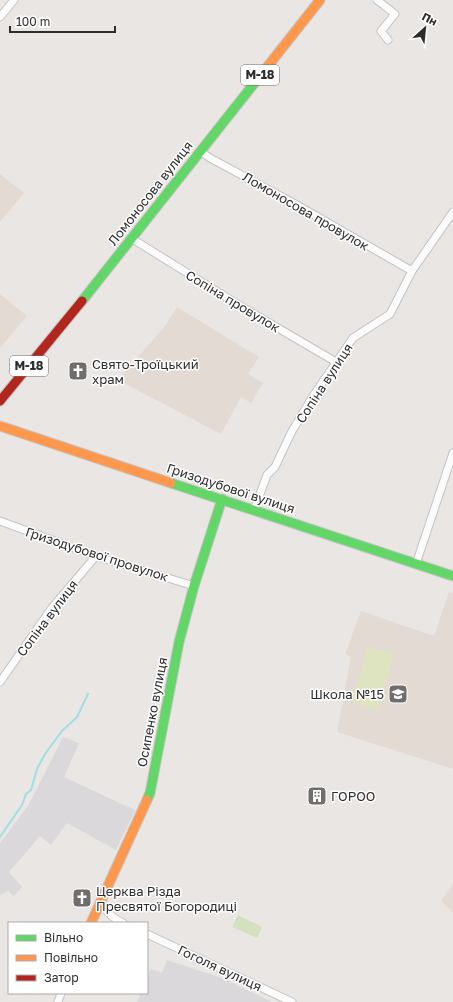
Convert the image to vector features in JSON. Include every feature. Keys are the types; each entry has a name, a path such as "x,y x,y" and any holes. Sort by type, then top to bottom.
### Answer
{"main road":[{"name":"Ломоносова вулиця","path":"0,401 320,0"},
{"name":"Гризодубової вулиця","path":"0,426 453,576"},
{"name":"Осипенко вулиця","path":"91,922 150,793 170,684 194,586 222,499"}],"street":[{"path":"0,17 14,0"},
{"path":"377,0 395,14 381,31 388,40"},
{"name":"Ломоносова провулок","path":"200,151 412,271"},
{"name":"Сопіна вулиця","path":"254,510 267,475 275,467 291,433 336,362 353,338 390,314 412,271 453,212"},
{"name":"Сопіна провулок","path":"131,238 336,362"},
{"path":"416,564 453,453"},
{"name":"Гризодубової провулок","path":"0,522 96,556 194,586"},
{"name":"Сопіна вулиця","path":"0,682 51,609 96,556"},
{"path":"102,900 105,910 112,918 121,922"},
{"name":"Гоголя вулиця","path":"148,934 292,1002"}],"shaded area":[{"path":"0,174 24,193 0,222"},
{"path":"0,294 27,316 0,348"},
{"path":"177,307 259,357 248,374 263,383 251,403 241,397 221,434 118,380 165,326"},
{"name":"Школа №15","path":"449,592 453,594 453,769 337,732 351,657 345,654 361,611 434,636"},
{"path":"63,737 79,743 64,777 135,810 116,850 67,823 51,845 40,836 9,872 22,887 14,896 8,891 0,895 0,843 28,806"},
{"path":"453,883 453,912 441,901"},
{"path":"167,960 222,978 272,1002 137,1002 141,994 148,994 148,976 151,969 162,973"}],"green space":[{"path":"368,647 394,654 377,710 352,702"},
{"path":"238,915 262,927 257,938 232,927"}],"waterway":[{"path":"0,837 22,805 26,794 31,790 37,769 45,754 62,731 77,717 88,694"}],"traffic: fast":[{"path":"82,301 264,71"},
{"path":"171,483 453,576"},
{"path":"147,800 150,793 179,642 194,586 222,499"}],"traffic: slow":[{"path":"264,71 320,0"},
{"path":"0,426 171,483"},
{"path":"91,922 147,800"}],"traffic: jam":[{"path":"0,401 82,301"}],"place":[{"name":"Свято-Троїцький храм","path":"78,371"},
{"name":"Школа №15","path":"398,694"},
{"name":"ГОРОО","path":"317,796"},
{"name":"Церква Різда Пресвятої Богородиці","path":"82,898"}]}
